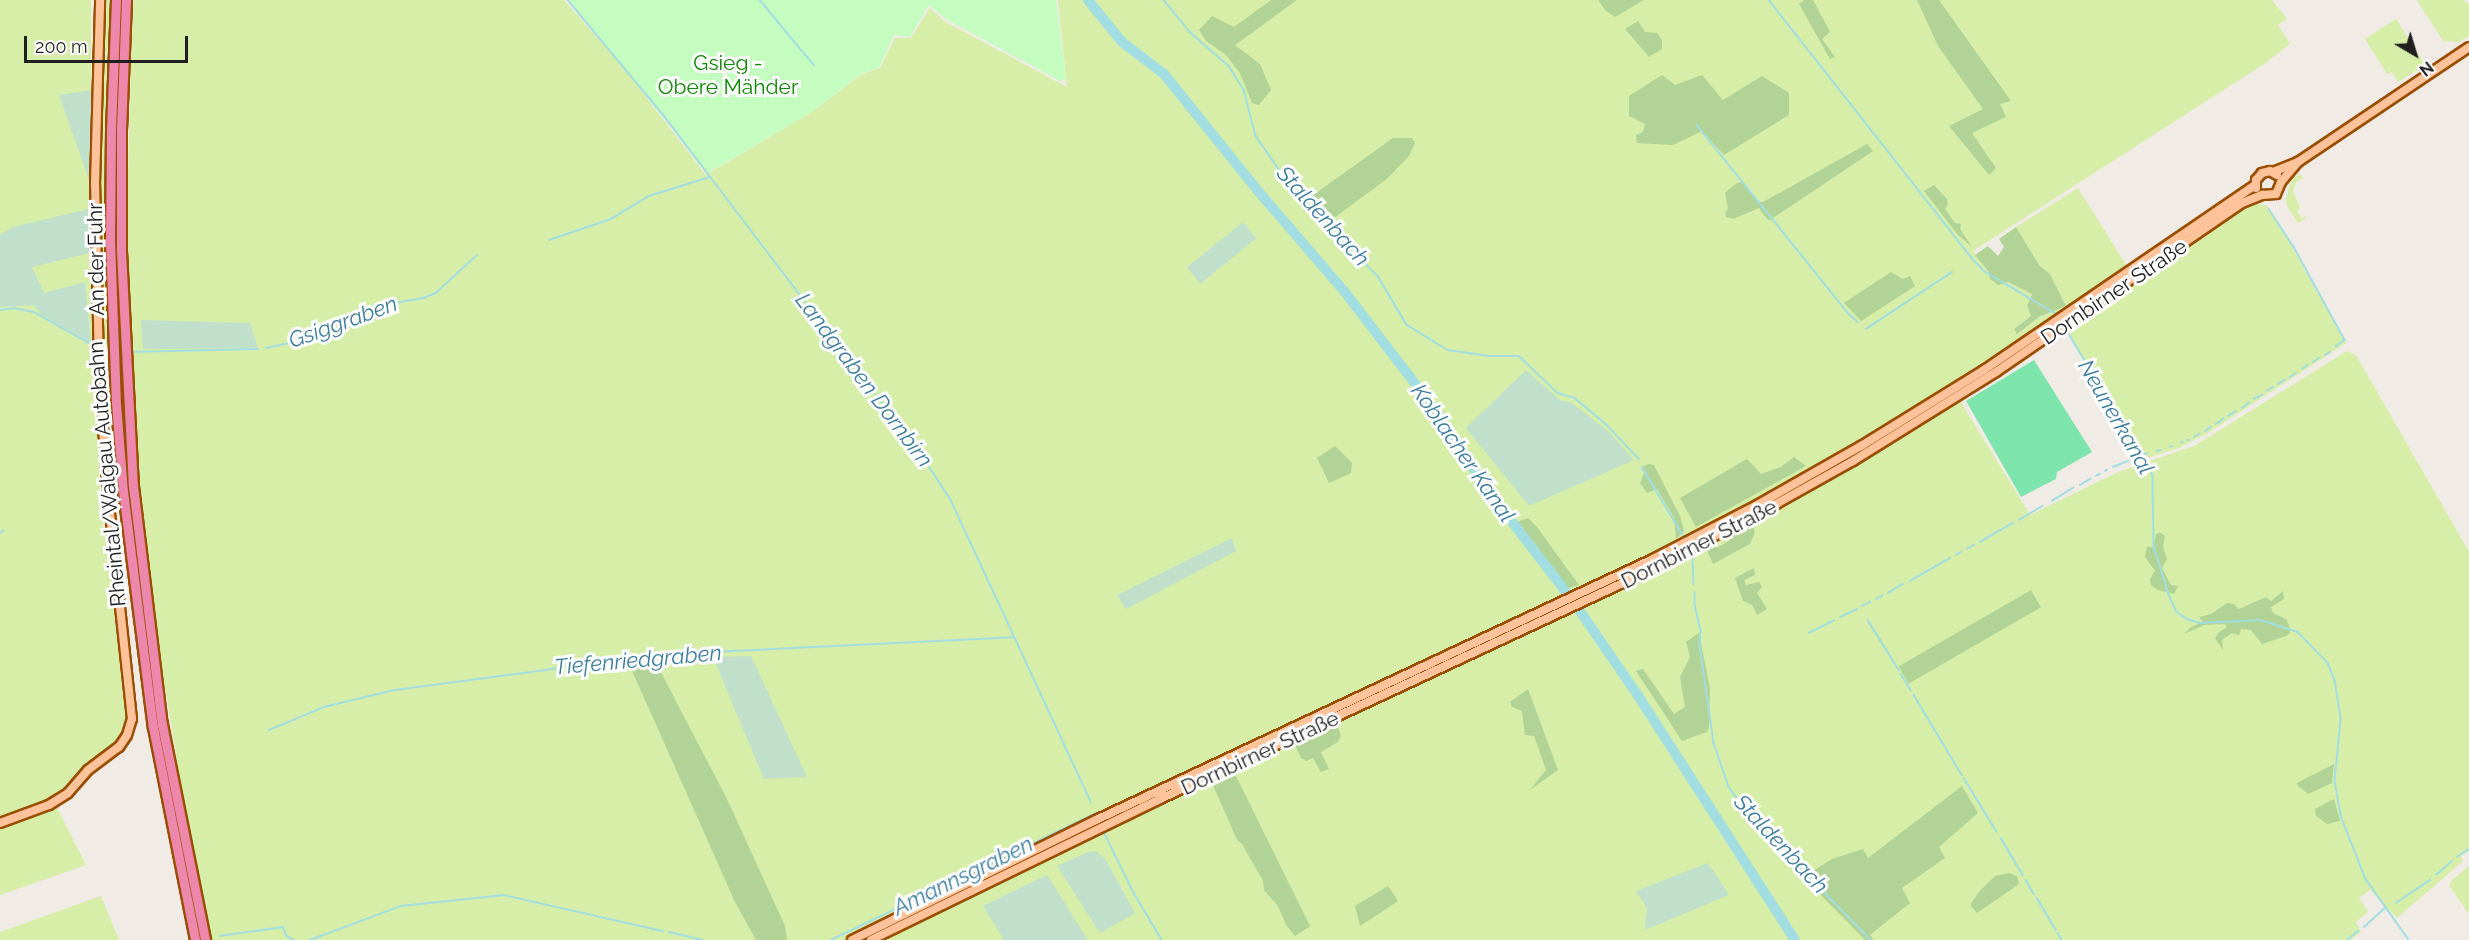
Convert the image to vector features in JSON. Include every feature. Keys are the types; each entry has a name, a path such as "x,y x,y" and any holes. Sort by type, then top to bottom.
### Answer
{"highway":[{"name":"Rheintal/Walgau Autobahn","path":"116,0 110,241 133,586 195,940"},
{"name":"Rheintal/Walgau Autobahn","path":"122,407 120,196 126,0"},
{"name":"Rheintal/Walgau Autobahn","path":"163,758 205,940"}],"main road":[{"name":"An der Fuhr","path":"0,823 56,802 88,770 119,747 127,735 132,719 102,415 98,342 95,184 100,0"},
{"name":"Dornbirner Straße","path":"1585,596 1757,505 1894,426 2025,343 2255,185 2259,175 2298,162 2469,47"},
{"name":"Dornbirner Straße","path":"1098,824 1707,541 1853,461 2006,366 2242,202 2262,195 2276,194 2281,182 2298,162"},
{"path":"2273,172 2281,182"},
{"path":"2255,185 2262,195"},
{"path":"852,940 1098,824"},
{"path":"871,940 1098,824"}],"green space":[{"path":"0,0 91,0 91,300 101,512 119,626 128,714 124,732 115,745 93,761 56,797 58,810 86,865 0,895"},
{"path":"106,0 111,0 104,177 108,346 104,345 101,271 100,142 103,61 107,54 104,49"},
{"path":"133,0 564,0 619,62 706,175 812,112 862,74 880,68 895,38 911,38 930,8 944,21 1067,87 1058,0 2272,0 2287,19 2278,25 2290,44 2264,64 1973,251 1988,271 1990,279 1998,285 2008,282 2032,294 2027,306 2031,316 2015,328 2066,306 2050,274 2039,265 2016,227 2078,188 2128,268 1956,394 2030,515 2118,472 2194,446 2347,351 2356,355 2469,552 2469,851 2461,856 2463,861 2397,918 2370,890 2359,898 2368,912 2356,922 2361,932 2350,940 1797,940 1682,757 1571,593 1566,596 1675,757 1791,940 210,940 195,869 152,609 139,491 126,242"},
{"name":"Gsieg - Obere Mähder","path":"569,0 1056,0 1066,79 1060,81 946,19 929,5 910,37 894,35 879,68 862,73 812,112 708,173"},
{"path":"1271,0 1297,0 1235,45 1260,64 1271,90 1259,105 1252,103 1240,73 1226,55 1206,41 1199,30 1212,16 1234,27"},
{"path":"1598,0 1644,0 1615,17 1606,11"},
{"path":"1804,0 1813,0 1830,32 1822,39 1835,57 1830,59 1799,4"},
{"path":"1917,0 1939,0 2011,101 2000,104 2006,117 1972,133 1996,168 1989,175 1949,126 1983,109 1938,46"},
{"path":"2417,0 2463,0 2469,4 2469,36 2459,42 2443,41"},
{"path":"2396,19 2425,65 2398,82 2392,72 2387,74 2365,39"},
{"path":"1638,21 1645,32 1657,33 1662,40 1662,49 1649,57 1625,29"},
{"path":"1662,75 1675,85 1702,75 1723,100 1762,76 1789,93 1789,115 1724,155 1702,131 1673,145 1637,143 1636,135 1643,132 1645,124 1629,116 1629,96"},
{"path":"93,90 92,188 59,95"},
{"path":"1393,138 1412,138 1415,143 1409,156 1388,178 1330,221 1317,215 1309,198"},
{"path":"1867,144 1873,151 1770,220 1759,208 1733,219 1726,217 1725,212 1728,209 1725,193 1737,183 1743,182 1758,202 1763,202"},
{"path":"2299,174 2304,178 2296,182 2293,191 2300,208 2297,211 2301,218 2305,216 2306,218 2298,223 2287,206 2286,199 2291,181"},
{"path":"1934,185 1947,199 1948,205 1945,209 1955,223 1961,224 1960,229 1972,247 1957,234 1924,191"},
{"path":"2251,202 2267,206 2275,217 2346,343 2208,433 2179,448 2143,459 2066,330 2245,203"},
{"path":"88,209 90,253 32,267 44,293 85,282 91,343 40,314 34,305 0,307 0,235 13,227"},
{"path":"1243,222 1256,238 1200,284 1187,267"},
{"path":"2016,227 2039,265 2050,274 2066,306 2039,317 2017,334 2014,329 2031,316 2027,306 2032,294 2008,282 1998,285 1990,279 1988,271 1975,255 1988,246 1998,256 2004,247 1999,239"},
{"path":"1891,272 1903,279 1910,276 1915,286 1861,321 1844,303"},
{"path":"141,320 250,323 258,348 143,349"},
{"path":"2034,360 2092,452 2057,472 2056,479 2021,497 1966,401"},
{"path":"1526,370 1560,400 1572,403 1609,432 1634,460 1529,506 1466,428"},
{"path":"1335,446 1352,463 1351,473 1329,483 1317,458"},
{"path":"1794,457 1806,466 1696,527 1680,498 1747,459 1761,474 1781,467"},
{"path":"1654,465 1680,516 1684,531 1676,539 1674,518 1657,489 1647,493 1640,483 1644,473 1641,467"},
{"path":"1528,518 1579,585 1568,588 1517,522"},
{"path":"1752,525 1755,532 1750,544 1713,564 1706,548 1716,542 1716,548 1729,541 1729,535"},
{"path":"2161,533 2165,536 2163,547 2167,559 2162,568 2171,585 2178,586 2174,594 2158,590 2151,585 2150,579 2155,571 2145,557 2147,547 2153,547 2156,534"},
{"path":"1232,538 1236,551 1126,609 1117,595"},
{"path":"1754,568 1755,575 1744,580 1746,585 1759,582 1762,587 1757,593 1767,609 1757,615 1752,605 1743,601 1735,578"},
{"path":"2031,590 2041,607 1908,684 1898,667"},
{"path":"2283,591 2284,599 2271,607 2273,613 2286,619 2290,633 2286,636 2262,644 2251,630 2241,629 2239,635 2232,633 2222,640 2223,650 2215,638 2227,627 2225,624 2204,625 2184,634 2191,627 2203,622 2199,617 2211,614 2227,603 2234,604 2239,609 2266,597 2271,601"},
{"path":"1699,633 1710,688 1709,727 1707,732 1682,741 1636,671 1643,669 1674,714 1685,707 1680,677 1690,657 1686,642"},
{"path":"751,656 807,777 764,779 713,657"},
{"path":"655,661 726,797 785,926 787,940 756,940 735,902 629,664"},
{"path":"1528,689 1558,770 1530,790 1546,770 1534,736 1525,735 1522,711 1512,707 1510,702"},
{"path":"1338,727 1341,736 1338,742 1321,752 1329,769 1321,772 1313,758 1306,761 1301,758 1295,745"},
{"path":"2334,764 2332,783 2308,794 2298,786 2297,783"},
{"path":"1235,774 1310,926 1295,936 1286,925 1278,906 1264,890 1263,881 1242,844 1237,840 1212,783"},
{"path":"1962,786 1978,813 1939,847 1945,858 1902,888 1910,903 1870,935 1874,940 1865,940 1803,877 1832,859 1863,849 1868,858"},
{"path":"2334,799 2340,821 2327,824 2316,816 2315,809"},
{"path":"1096,851 1106,860 1135,913 1100,933 1057,866 1088,852"},
{"path":"1708,863 1729,895 1645,930 1647,908 1636,891"},
{"path":"2469,866 2469,914 2449,885"},
{"path":"2009,873 2017,876 2019,884 1977,913 1970,905 1978,893 1995,876"},
{"path":"1047,875 1088,940 1004,940 983,906"},
{"path":"1388,886 1398,901 1360,926 1355,906"},
{"path":"101,896 119,940 0,940 0,932"}],"waterway":[{"name":"Landgraben Dornbirn","path":"568,0 665,117 921,454 951,500 1091,802"},
{"path":"760,0 814,65"},
{"name":"Koblacher Kanal","path":"1088,0 1122,42 1164,74 1258,191 1344,291 1439,415 1485,487 1573,601 1637,694 1795,940"},
{"name":"Staldenbach","path":"1164,0 1190,32 1229,66 1244,90 1256,136 1283,175 1311,207 1323,211 1325,224 1378,276 1407,325 1448,350 1489,356 1519,356 1558,393 1575,398 1607,425 1639,459"},
{"name":"Neunerkanal","path":"1769,0 1972,258 1984,271 2055,313"},
{"path":"1697,125 1848,313 1858,322"},
{"name":"Gsiggraben","path":"549,240 611,219 649,196 710,177"},
{"path":"2269,209 2294,247 2345,340 2336,347"},
{"name":"Gsiggraben","path":"266,348 300,341 312,333 377,306 424,298 436,293 477,255"},
{"path":"1866,329 1952,272"},
{"name":"Gsiggraben","path":"0,310 14,308 34,312 94,346"},
{"name":"Neunerkanal","path":"2068,332 2153,476 2154,546 2169,595 2177,612 2187,619 2200,623 2261,620 2298,632 2328,663 2335,680 2341,719 2335,781 2341,816 2366,879 2409,940"},
{"name":"Gsiggraben","path":"132,352 258,349"},
{"path":"2325,355 2330,352"},
{"path":"2313,362 2319,358"},
{"path":"2302,369 2308,365"},
{"path":"2290,377 2296,373"},
{"path":"2278,384 2285,380"},
{"path":"2267,391 2273,387"},
{"path":"2254,399 2262,395"},
{"path":"2242,408 2249,403"},
{"path":"2228,416 2236,411"},
{"path":"2216,424 2223,419"},
{"path":"2205,431 2211,427"},
{"path":"2194,437 2199,434"},
{"path":"2157,451 2161,450"},
{"path":"2113,467 2147,453"},
{"name":"Staldenbach","path":"1642,467 1683,535"},
{"path":"2096,476 2100,474"},
{"path":"2080,485 2090,479"},
{"path":"2052,501 2073,488"},
{"path":"2019,520 2042,506"},
{"path":"1980,542 2013,523"},
{"path":"1967,549 1974,545"},
{"path":"1956,555 1961,552"},
{"name":"Staldenbach","path":"1693,555 1694,584"},
{"path":"1910,581 1950,558"},
{"path":"1888,593 1903,584"},
{"name":"Staldenbach","path":"1695,592 1714,743 1729,787 1747,813 1871,940"},
{"path":"1876,599 1882,596"},
{"path":"1862,606 1870,602"},
{"path":"1840,617 1857,609"},
{"path":"1809,633 1834,620"},
{"path":"1868,620 1899,670"},
{"name":"Tiefenriedgraben","path":"269,730 324,707 395,690 540,671 629,656 1014,637"},
{"path":"1901,674 1911,690"},
{"path":"1914,695 1962,775"},
{"path":"1964,778 1997,832"},
{"name":"Amannsgraben","path":"831,940 1096,813"},
{"name":"Landgraben Dornbirn","path":"1105,834 1134,893 1162,940"},
{"path":"2001,838 2023,875"},
{"path":"2457,857 2469,849"},
{"path":"2436,875 2452,861"},
{"path":"2026,880 2034,894"},
{"path":"2396,903 2430,880"},
{"name":"Amannsgraben","path":"310,940 401,906 504,895 663,931"},
{"path":"2037,898 2056,930"},
{"path":"2364,927 2385,908"},
{"name":"Amannsgraben","path":"220,936 283,927 287,936 294,940"},
{"path":"2347,940 2358,931"},
{"name":"Amannsgraben","path":"669,932 703,940"},
{"path":"2058,933 2062,940"}]}
